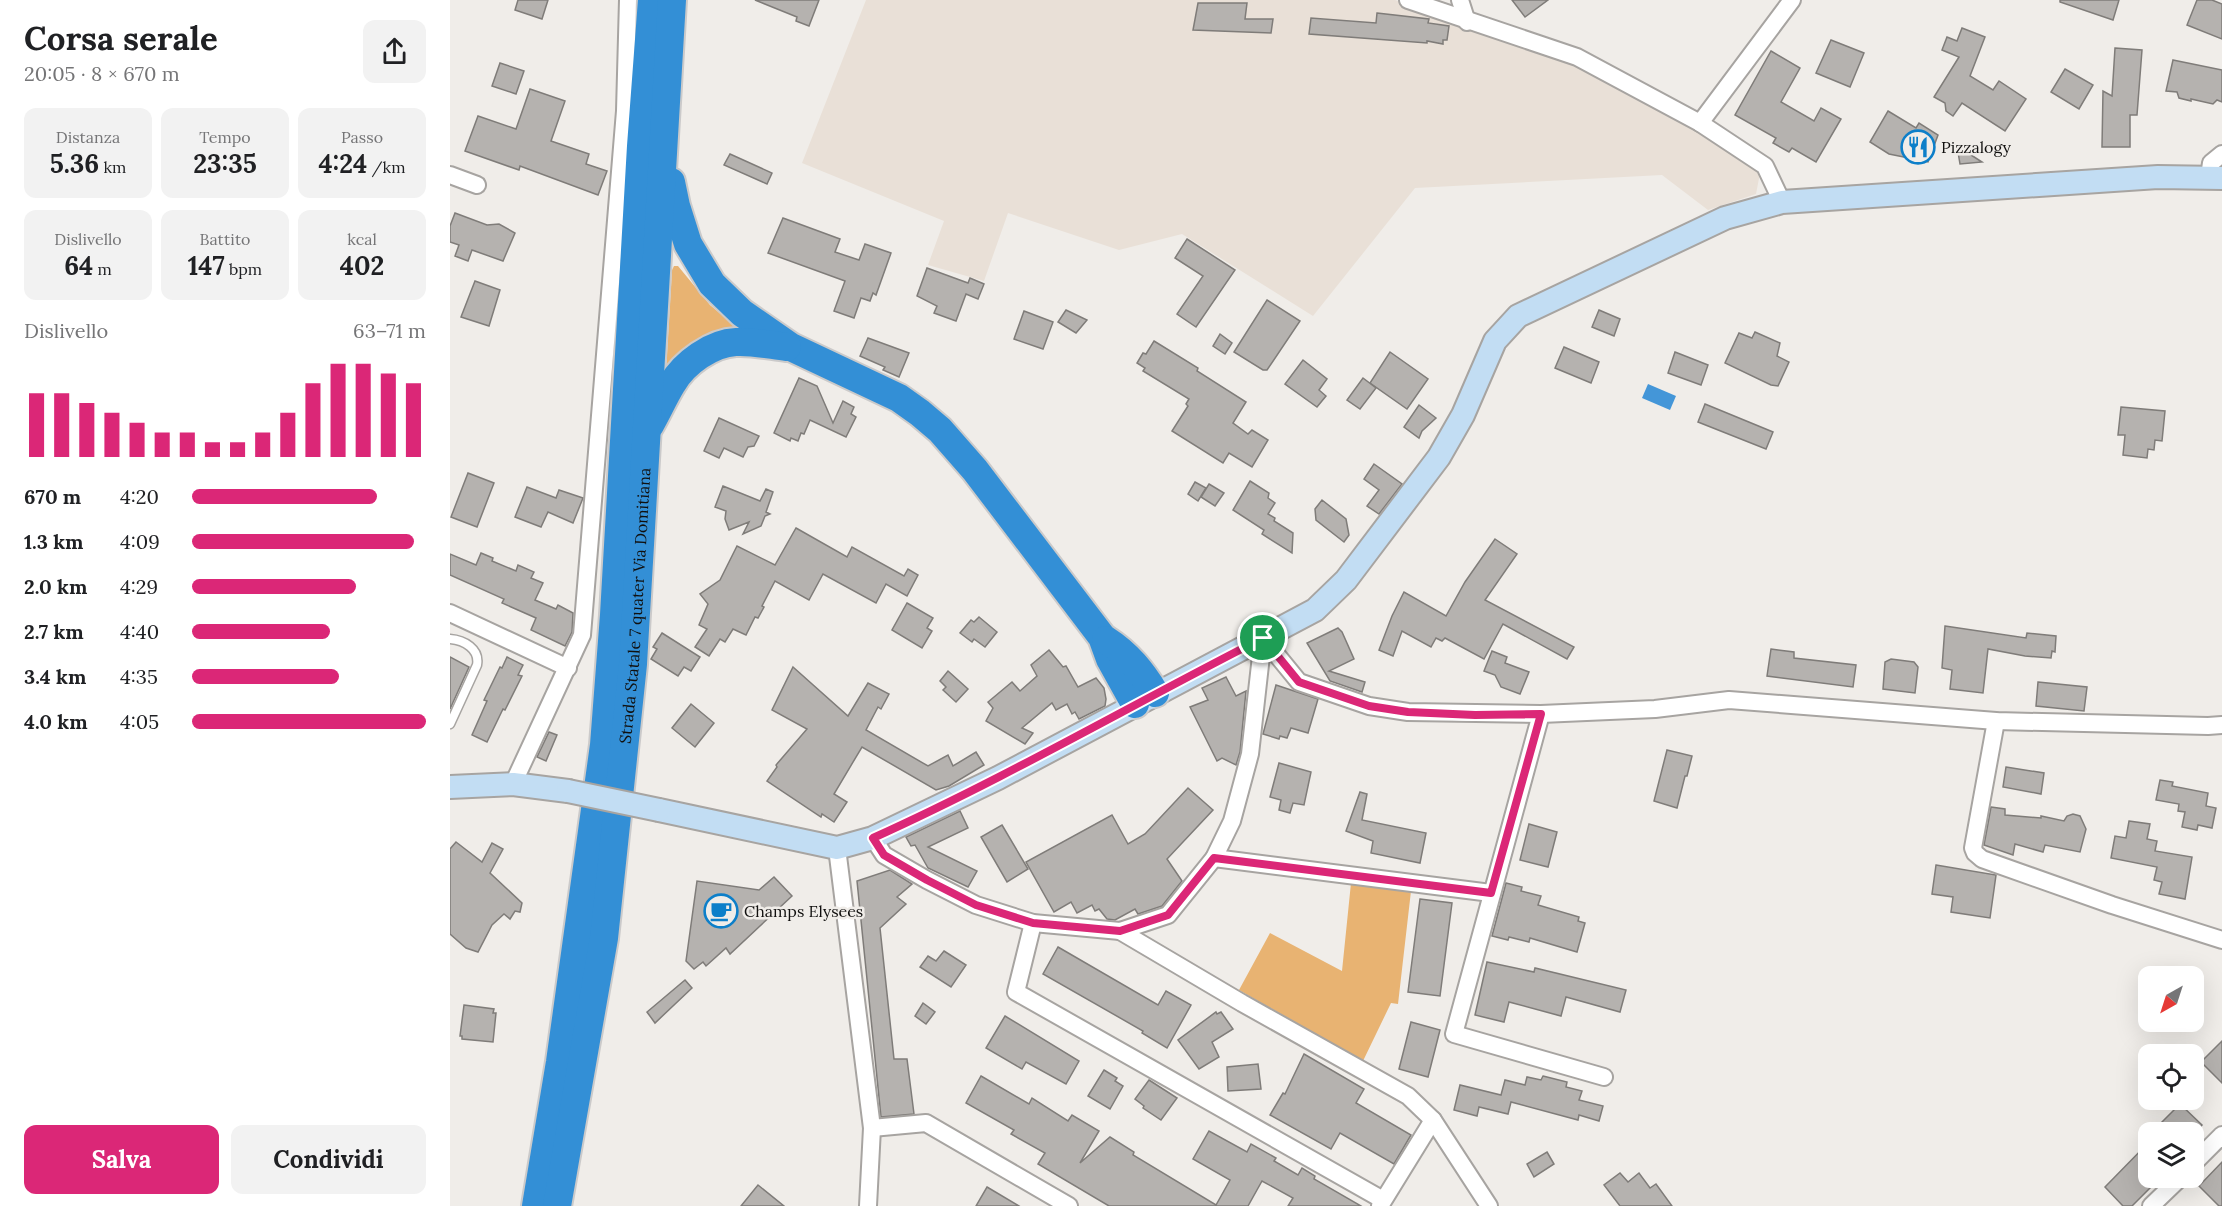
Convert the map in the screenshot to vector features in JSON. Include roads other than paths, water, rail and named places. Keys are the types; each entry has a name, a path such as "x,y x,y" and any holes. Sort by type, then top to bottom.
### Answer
{"highway":[{"name":"Strada Statale 7 quater Via Domitiana","path":"536,1206 560,1062 604,745 615,615 641,146 652,0"},
{"name":"Strada Statale 7 quater Via Domitiana","path":"557,1206 608,904 633,664 672,0"},
{"path":"662,164 674,186 676,206 688,244 712,284 742,313 790,347 899,398 940,430 975,470 1102,637 1128,657 1145,699"},
{"path":"646,432 672,383 685,367 700,356 716,347 733,342 790,347"},
{"path":"520,1206 543,1167"}],"street":[{"path":"513,784 582,635 625,111 628,0"},
{"path":"1407,0 1577,57 1700,123 1765,166 1782,202"},
{"path":"1460,0 1467,21"},
{"path":"1700,123 1792,0"},
{"path":"450,787 513,784 568,791 837,848 873,838 998,778 1315,610 1346,580 1367,555 1439,457 1463,415 1495,341 1518,316 1725,218 1782,202 2148,177 2215,177 2211,163 2222,154"},
{"path":"450,175 477,185"},
{"path":"450,613 568,668"},
{"path":"1263,638 1299,682 1369,706 1408,712 1475,715 1541,714 1655,709 1729,700 1996,721 2222,725"},
{"path":"873,838 884,855 927,880 976,905 1033,923 1120,931 1168,915 1214,858 1232,820 1250,754 1263,638"},
{"path":"1541,714 1454,1034 1604,1077"},
{"path":"1996,721 1973,848 1975,853 1982,859 2025,874 2222,939"},
{"path":"837,848 872,1128 868,1206"},
{"path":"1214,858 1491,893"},
{"path":"1033,923 1016,992 1382,1203 1433,1120"},
{"path":"1120,931 1408,1096 1433,1120 1489,1206"},
{"path":"872,1128 926,1123 1069,1206"},
{"path":"2204,1153 2222,1135"},
{"path":"2151,1206 2170,1188"}],"lane":[{"path":"450,639 465,644 479,657 450,724"}],"water":[{"path":"1648,384 1676,396 1670,410 1642,398"}],"place":[{"name":"Pizzalogy","path":"1918,147"},
{"name":"Champs Elysees","path":"721,911"}]}
